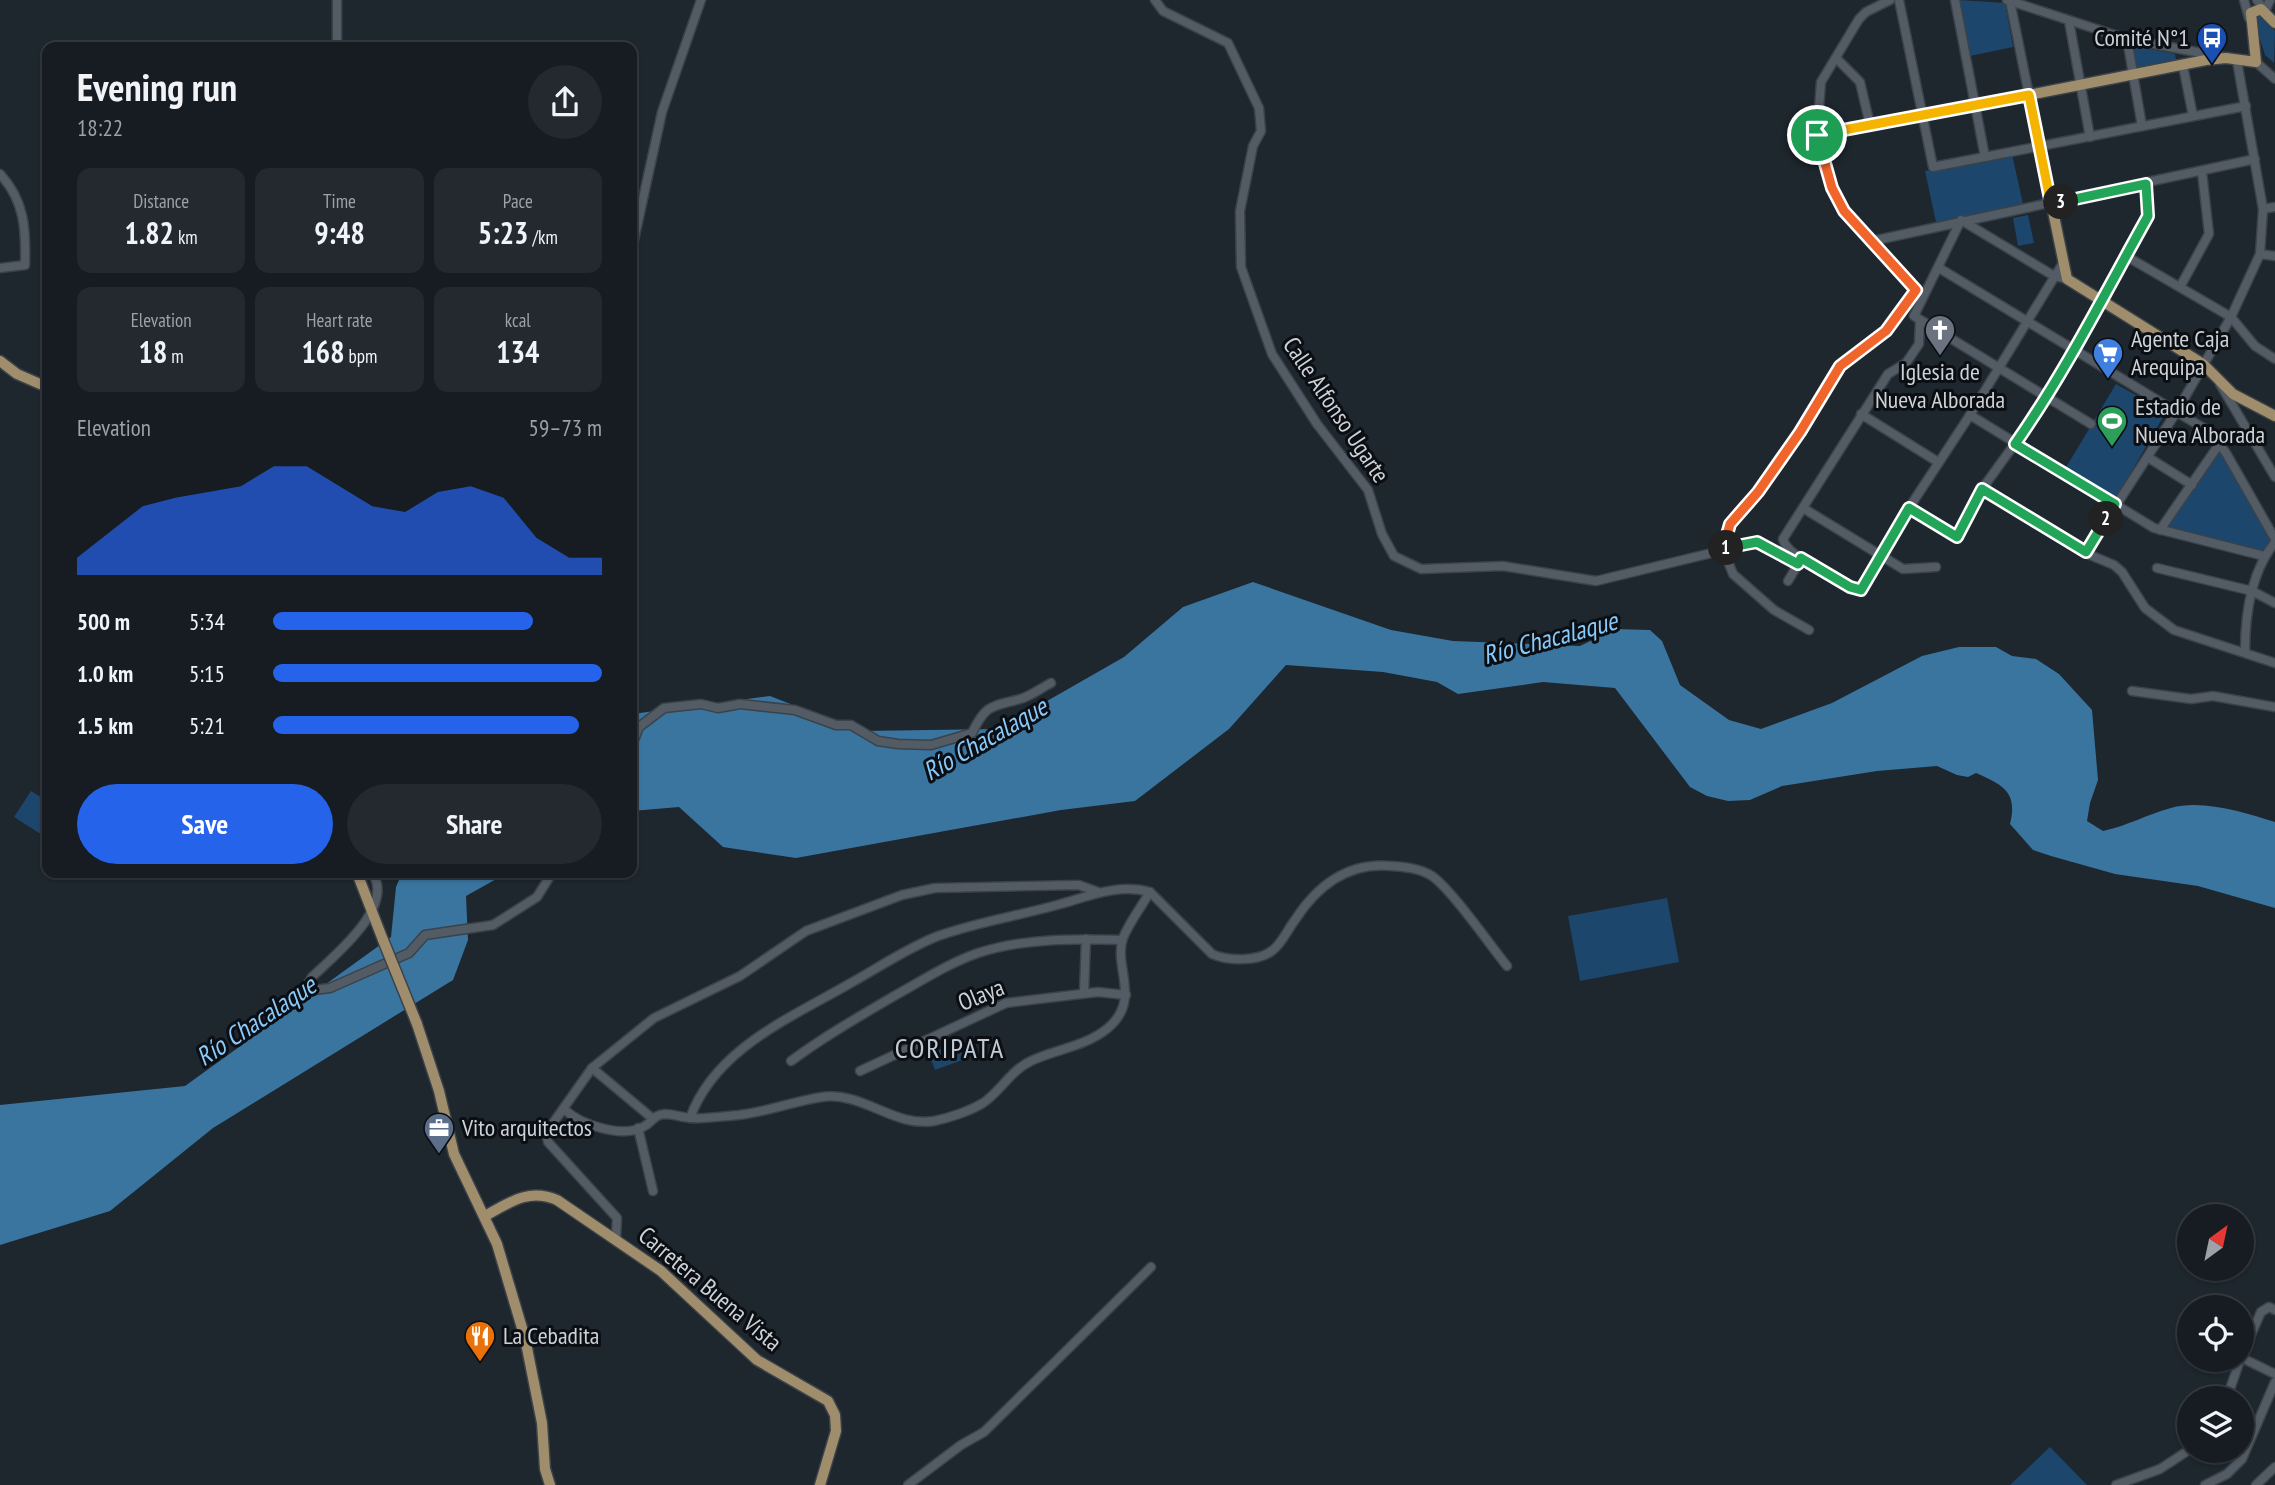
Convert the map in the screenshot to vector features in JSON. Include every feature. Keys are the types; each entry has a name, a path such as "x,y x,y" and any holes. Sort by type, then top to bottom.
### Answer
{"main road":[{"path":"2275,23 2270,10 2253,10 2249,18 2256,62 2226,58 2029,95 2067,279 2203,364 2218,382 2245,401 2275,416"},
{"path":"0,361 17,374 42,385"},
{"path":"359,878 417,1024 439,1091 454,1154 497,1244 525,1338 542,1423 545,1469 550,1485"},
{"name":"Carretera Buena Vista","path":"485,1216 523,1195 557,1200 661,1271 757,1360 828,1401 835,1415 836,1431 820,1485"}],"street":[{"path":"337,0 337,42"},
{"path":"637,226 662,112 701,0"},
{"name":"Calle Alfonso Ugarte","path":"1156,0 1163,11 1228,43 1259,108 1261,131 1253,146 1238,230 1241,267 1250,298 1261,329 1286,379 1368,490 1382,534 1395,558 1421,569 1503,566 1595,581 1659,568 1723,549"},
{"path":"1890,0 1866,12 1859,19 1821,82 1817,135 1837,199 1922,299"},
{"path":"1899,0 1933,167 2246,106"},
{"path":"1955,0 1985,157"},
{"path":"2244,0 2249,18"},
{"path":"2257,0 2270,10"},
{"path":"2270,0 2270,10"},
{"path":"1817,135 2029,95 2009,1"},
{"path":"2009,1 2127,39 2226,58"},
{"path":"2069,21 2090,137"},
{"path":"2127,39 2142,126"},
{"path":"1836,58 1860,82 1870,125"},
{"path":"2086,552 2115,504 2149,458 2231,317 2260,254 2263,209 2237,61"},
{"path":"2256,62 2275,79"},
{"path":"2183,66 2193,116"},
{"path":"1872,241 2255,159"},
{"path":"2180,287 2210,234 2202,172"},
{"path":"0,174 19,202 26,224 23,267 0,268"},
{"path":"1909,508 1957,537 1982,489 2048,398 2102,303 2148,216 2146,184"},
{"path":"2263,209 2275,207"},
{"path":"1961,220 1939,268 1914,312 1920,321 2091,424"},
{"path":"1961,220 2054,276 2067,279"},
{"path":"2260,254 2275,256"},
{"path":"2126,256 2231,317 2255,346 2275,359"},
{"path":"1723,549 1757,542 1861,590 1909,508 1999,370 2063,263"},
{"path":"1939,268 2210,432 2220,443 2275,540 2264,556 2252,591 2245,624 2245,652"},
{"path":"1809,630 1751,593 1728,566 1723,549 1730,524 1758,492 1795,439 1840,366 1886,331 1916,290"},
{"path":"1800,561 1783,543 1888,374 1902,367 1913,354 1922,337 1920,321"},
{"path":"2218,382 2275,477"},
{"path":"1861,414 1938,462"},
{"path":"1970,415 2160,530 2264,556"},
{"path":"2160,530 2220,443"},
{"path":"2149,458 2192,485"},
{"path":"1982,489 2122,572 2145,608 2174,630 2275,663"},
{"path":"1803,508 1903,569 1936,567"},
{"path":"1788,581 1800,561"},
{"path":"2157,568 2252,591 2275,603"},
{"path":"637,732 639,727 664,708 701,704 718,708 740,704 795,710 836,725 851,725 878,741 931,745 972,733 984,710 1001,701 1021,699 1051,683"},
{"path":"2132,691 2191,699 2213,696 2275,707"},
{"path":"690,1118 715,1076 765,1031 878,968 936,937 1098,892 1150,892 1212,954 1223,959 1260,957 1273,950 1311,895 1329,881 1357,869 1380,865 1414,868 1433,877 1507,966"},
{"path":"374,878 380,891 371,908 356,934 312,976 308,984 314,990 330,988 409,953 425,935 494,925 537,897 549,878"},
{"path":"616,1238 619,1228 617,1218 546,1137 548,1130 565,1110 592,1068 653,1018 740,976 806,931 902,895 935,888 1012,886 1079,885 1098,892"},
{"path":"565,1110 576,1120 595,1128 638,1128 652,1118 666,1114 690,1118 741,1115 821,1097 838,1096 870,1104 921,1123 935,1121 984,1103 1028,1062 1094,1038 1110,1027 1126,995 1122,940 1150,892"},
{"path":"791,1061 825,1036 949,965 979,953 1015,944 1086,939 1122,940"},
{"path":"1084,993 1086,939"},
{"name":"Olaya","path":"860,1070 1006,1003 1084,993 1126,995"},
{"path":"592,1068 652,1118"},
{"path":"638,1128 653,1191"},
{"path":"908,1485 1002,1417 1151,1267"},
{"path":"2254,1328 2261,1312 2269,1307 2275,1310"},
{"path":"2254,1364 2275,1374"},
{"path":"2205,1485 2227,1474 2242,1459 2275,1381"},
{"path":"2116,1485 2160,1469 2177,1458"},
{"path":"2256,1485 2275,1467"}],"shaded area":[{"path":"1959,0 2005,3 2013,47 1970,56"},
{"path":"2262,14 2275,31 2274,63 2265,55 2254,20"},
{"path":"2131,45 2175,54 2176,61 2135,68"},
{"path":"2012,154 2023,204 1936,222 1925,171"},
{"path":"2028,215 2034,243 2018,246 2013,218"},
{"name":"Estadio de Nueva Alborada","path":"2116,384 2166,412 2115,500 2065,469"},
{"path":"2220,449 2272,540 2261,552 2166,527"},
{"path":"31,791 42,798 42,835 14,817"},
{"path":"1667,898 1679,962 1580,981 1568,916"},
{"path":"959,1042 965,1059 935,1070 929,1054"},
{"path":"2050,1447 2087,1485 2010,1485"}],"water":[{"name":"Río Chacalaque","path":"1253,582 1391,630 1453,641 1580,646 1615,629 1650,630 1662,641 1680,685 1729,720 1761,729 1832,703 1922,656 1959,647 1996,647 2012,656 2036,659 2059,674 2092,710 2098,780 2087,821 2103,831 2171,808 2197,805 2224,808 2275,822 2275,908 2198,886 2115,874 2033,850 2010,824 2012,804 2006,791 1976,773 1968,777 1937,766 1877,771 1782,786 1750,800 1728,801 1707,796 1690,787 1615,688 1543,682 1458,694 1437,682 1383,672 1286,665 1229,729 1135,801 1061,810 796,858 723,847 679,807 637,811 637,713 770,696 860,731 998,729 1124,657 1183,607"},
{"path":"400,878 498,878 466,896 468,940 453,980 213,1128 110,1211 0,1245 0,1105 185,1086 391,937 396,887"}],"place":[{"name":"Comité N°1","path":"2212,65"},
{"name":"Iglesia de Nueva Alborada","path":"1940,357"},
{"name":"Agente Caja Arequipa","path":"2108,380"},
{"name":"Estadio de Nueva Alborada","path":"2112,448"},
{"name":"Vito arquitectos","path":"439,1155"},
{"name":"La Cebadita","path":"480,1363"}],"district":[{"name":"CORIPATA","path":"950,1048"}],"route":[{"path":"2029,95 2051,204 2146,184 2150,205 2148,216 2048,398 2015,444 2115,504 2086,552 1982,489 1957,537 1909,508 1861,590 1850,587 1801,558 1798,564 1757,542 1723,549 1730,524 1758,492 1800,432 1840,366 1886,331 1916,290 1844,211 1832,188 1817,135 2029,95"}]}
